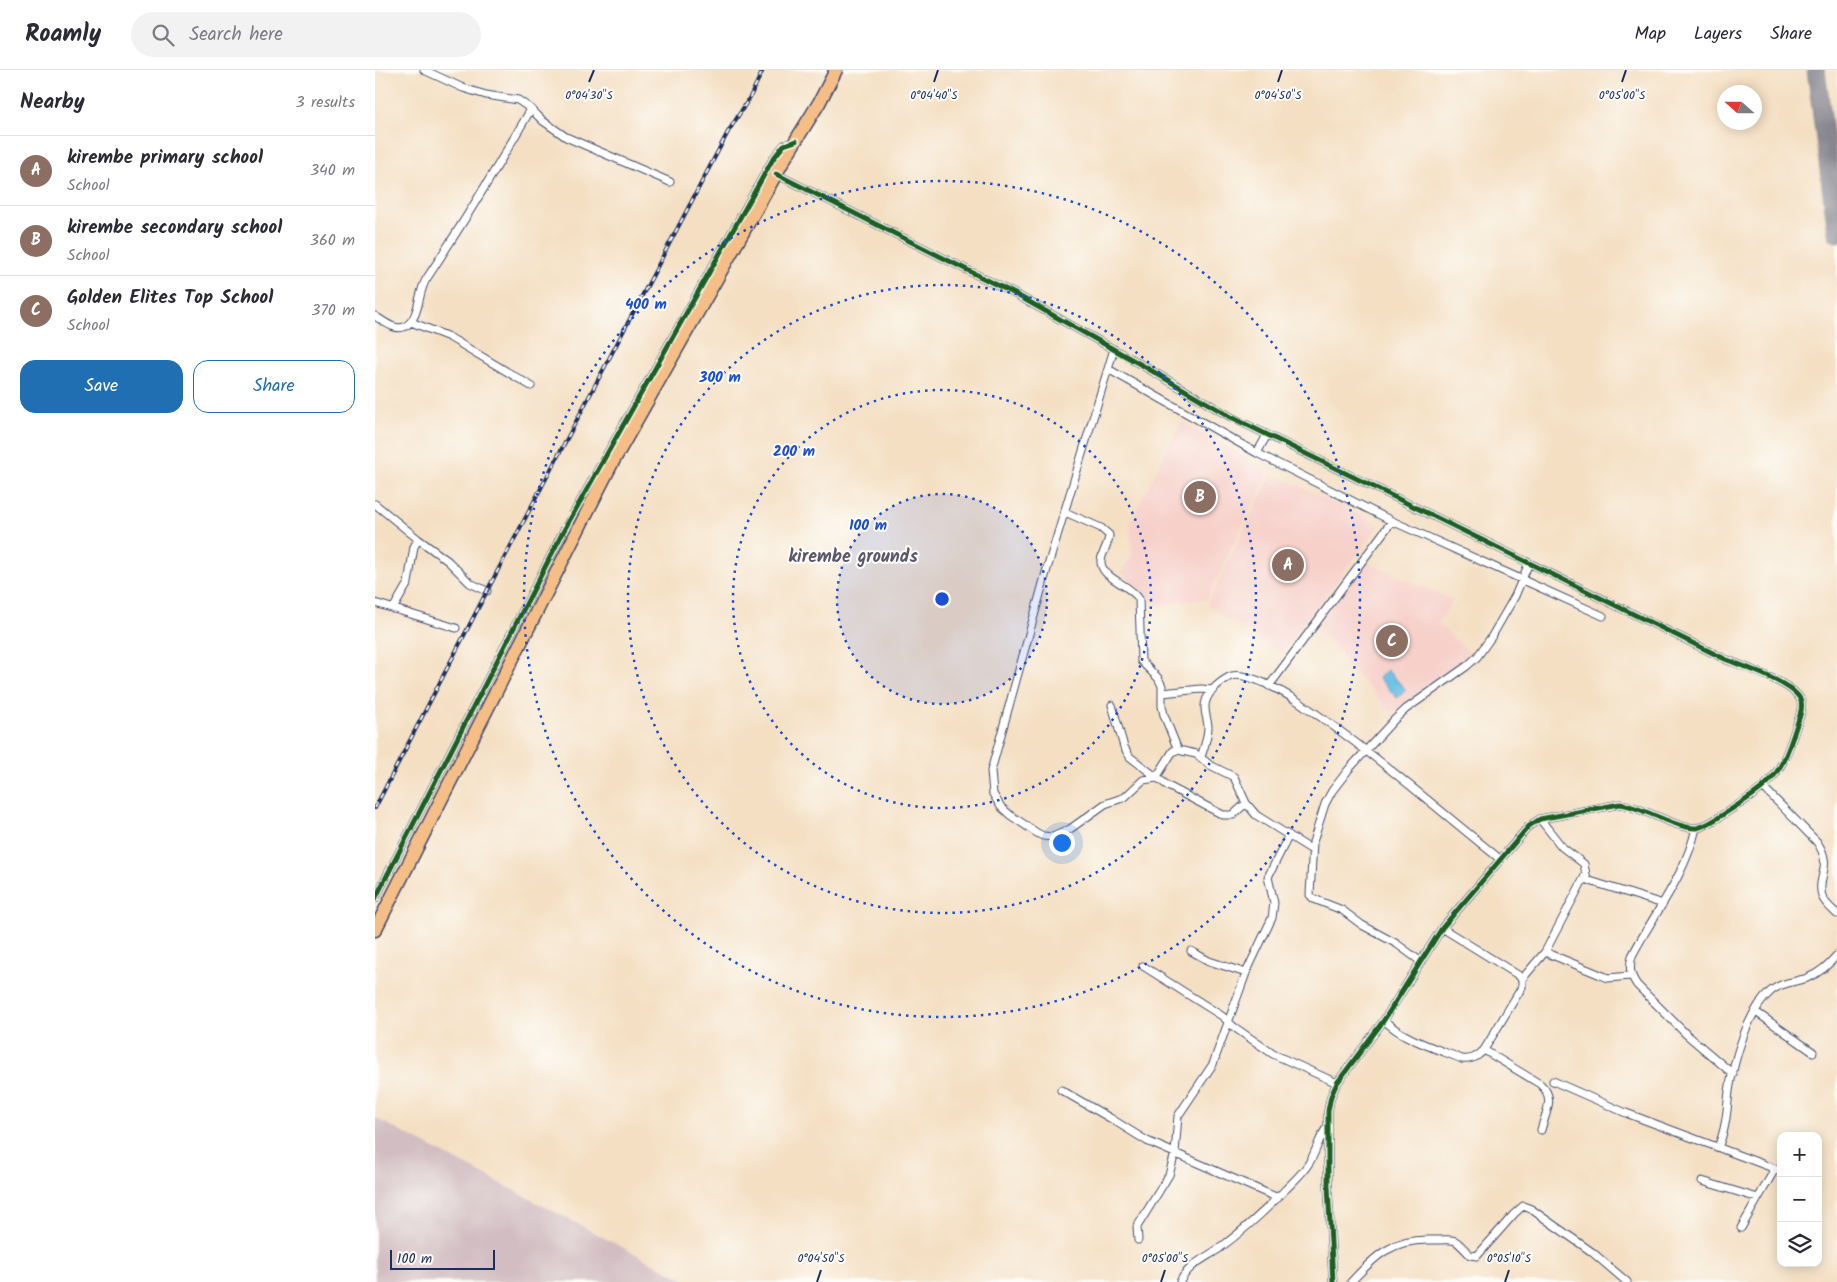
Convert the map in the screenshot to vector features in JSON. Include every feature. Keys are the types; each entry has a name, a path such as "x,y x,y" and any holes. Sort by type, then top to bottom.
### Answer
{"highway":[{"path":"375,930 611,465 776,174 819,103 836,70"}],"street":[{"path":"423,70 463,88 486,95 518,100 531,109 543,122 566,137 671,182"},
{"path":"375,316 398,328 403,328 411,322 425,281 468,216 531,109"},
{"path":"375,899 563,532 773,159 784,145 796,141"},
{"path":"776,174 1015,294 1231,417 1725,659 1786,686 1796,693 1801,700 1801,711 1793,738 1777,775 1764,788 1713,821 1696,828 1683,826 1632,806 1620,804 1539,820 1529,826 1442,928 1384,1020 1337,1083 1331,1096 1328,1111 1328,1185 1333,1282"},
{"path":"411,322 449,337 531,386"},
{"path":"1114,349 1065,512 991,772 993,794 1001,807 1010,815 1037,833 1053,837 1070,829 1105,804 1125,798 1143,780 1156,778"},
{"path":"1108,369 1257,453 1392,521 1603,616"},
{"path":"1257,453 1267,435"},
{"path":"375,504 418,539 448,560 470,583 487,591"},
{"path":"1065,512 1101,528 1109,535 1101,561 1101,568 1105,573 1135,593 1139,599 1141,661 1158,678 1162,686 1164,716 1178,750"},
{"path":"1269,686 1392,521"},
{"path":"393,609 408,583 414,547 418,539"},
{"path":"1420,961 1397,944 1362,925 1342,910 1311,897 1309,890 1315,833 1325,804 1341,778 1380,734 1406,709 1472,662 1492,636 1515,596 1529,563"},
{"path":"375,603 456,628"},
{"path":"1201,757 1208,729 1205,703 1213,690 1221,682 1236,674 1246,676 1298,702 1366,751 1500,859"},
{"path":"1163,693 1201,689 1213,690"},
{"path":"1112,705 1124,747 1130,757 1156,778 1223,815 1233,815 1246,803"},
{"path":"1156,778 1173,752 1178,750 1192,752 1210,765 1237,780 1246,803 1256,815 1312,850"},
{"path":"1764,788 1817,842 1822,850 1825,857 1822,894 1824,900 1837,914"},
{"path":"1539,820 1562,847 1584,864 1586,879 1663,904"},
{"path":"1696,828 1693,842 1675,885 1631,956 1630,976 1686,1034 1733,1074"},
{"path":"1138,1240 1137,1227 1169,1175 1175,1153 1178,1116 1213,1064 1246,973 1273,918 1274,903 1267,877 1289,836"},
{"path":"1384,1020 1396,1030 1421,1042 1463,1059 1476,1058 1484,1050 1522,987 1523,979 1545,952 1585,876"},
{"path":"1442,928 1523,979"},
{"path":"1191,951 1209,961 1246,973"},
{"path":"1545,952 1608,978 1630,976"},
{"path":"1718,1147 1725,1131 1730,1089 1739,1047 1747,1027 1756,1012 1771,991 1777,987 1820,972 1837,955"},
{"path":"1143,966 1228,1020 1273,1054 1337,1083"},
{"path":"1756,1012 1813,1052"},
{"path":"1484,1050 1540,1084 1546,1090 1549,1095 1549,1101 1541,1130"},
{"path":"1553,1081 1626,1113 1777,1170"},
{"path":"1061,1090 1147,1142 1277,1198"},
{"path":"1180,1282 1184,1273 1191,1266 1218,1249 1255,1219 1277,1198 1309,1163 1324,1131 1329,1125"},
{"path":"1741,1228 1758,1198 1777,1171"},
{"path":"1702,1182 1758,1198"},
{"path":"1351,1282 1387,1249 1417,1239 1453,1239 1470,1255 1477,1256 1523,1206 1531,1209 1592,1252 1627,1282"}],"shaded area":[{"path":"1181,422 1269,471 1206,600 1156,605 1121,572 1132,554 1130,523"},
{"path":"1272,473 1380,525 1281,654 1207,605"},
{"path":"1366,562 1453,600 1438,623 1471,654 1424,693 1391,712 1316,628"},
{"path":"375,1118 689,1282 375,1282"}],"water":[{"path":"1387,670 1406,690 1397,698 1379,678"}],"taxiway":[{"path":"1816,70 1837,233"}],"railway":[{"path":"375,808 728,132 750,97 763,70"}],"cycle path":[{"path":"375,899 563,532 773,159 784,145 796,141"},
{"path":"776,174 1015,294 1231,417 1725,659 1779,682 1789,688 1801,701 1799,717 1785,758 1779,769 1754,794 1709,824 1697,828 1689,828 1639,809 1620,804 1540,819 1529,826 1442,928 1384,1020 1337,1083 1331,1096 1328,1111 1328,1185 1333,1282"}],"place":[{"name":"kirembe secondary school","path":"1200,497"},
{"name":"kirembe primary school","path":"1288,565"},
{"name":"Golden Elites Top School","path":"1392,641"}],"district":[{"name":"kirembe grounds","path":"853,556"}]}
